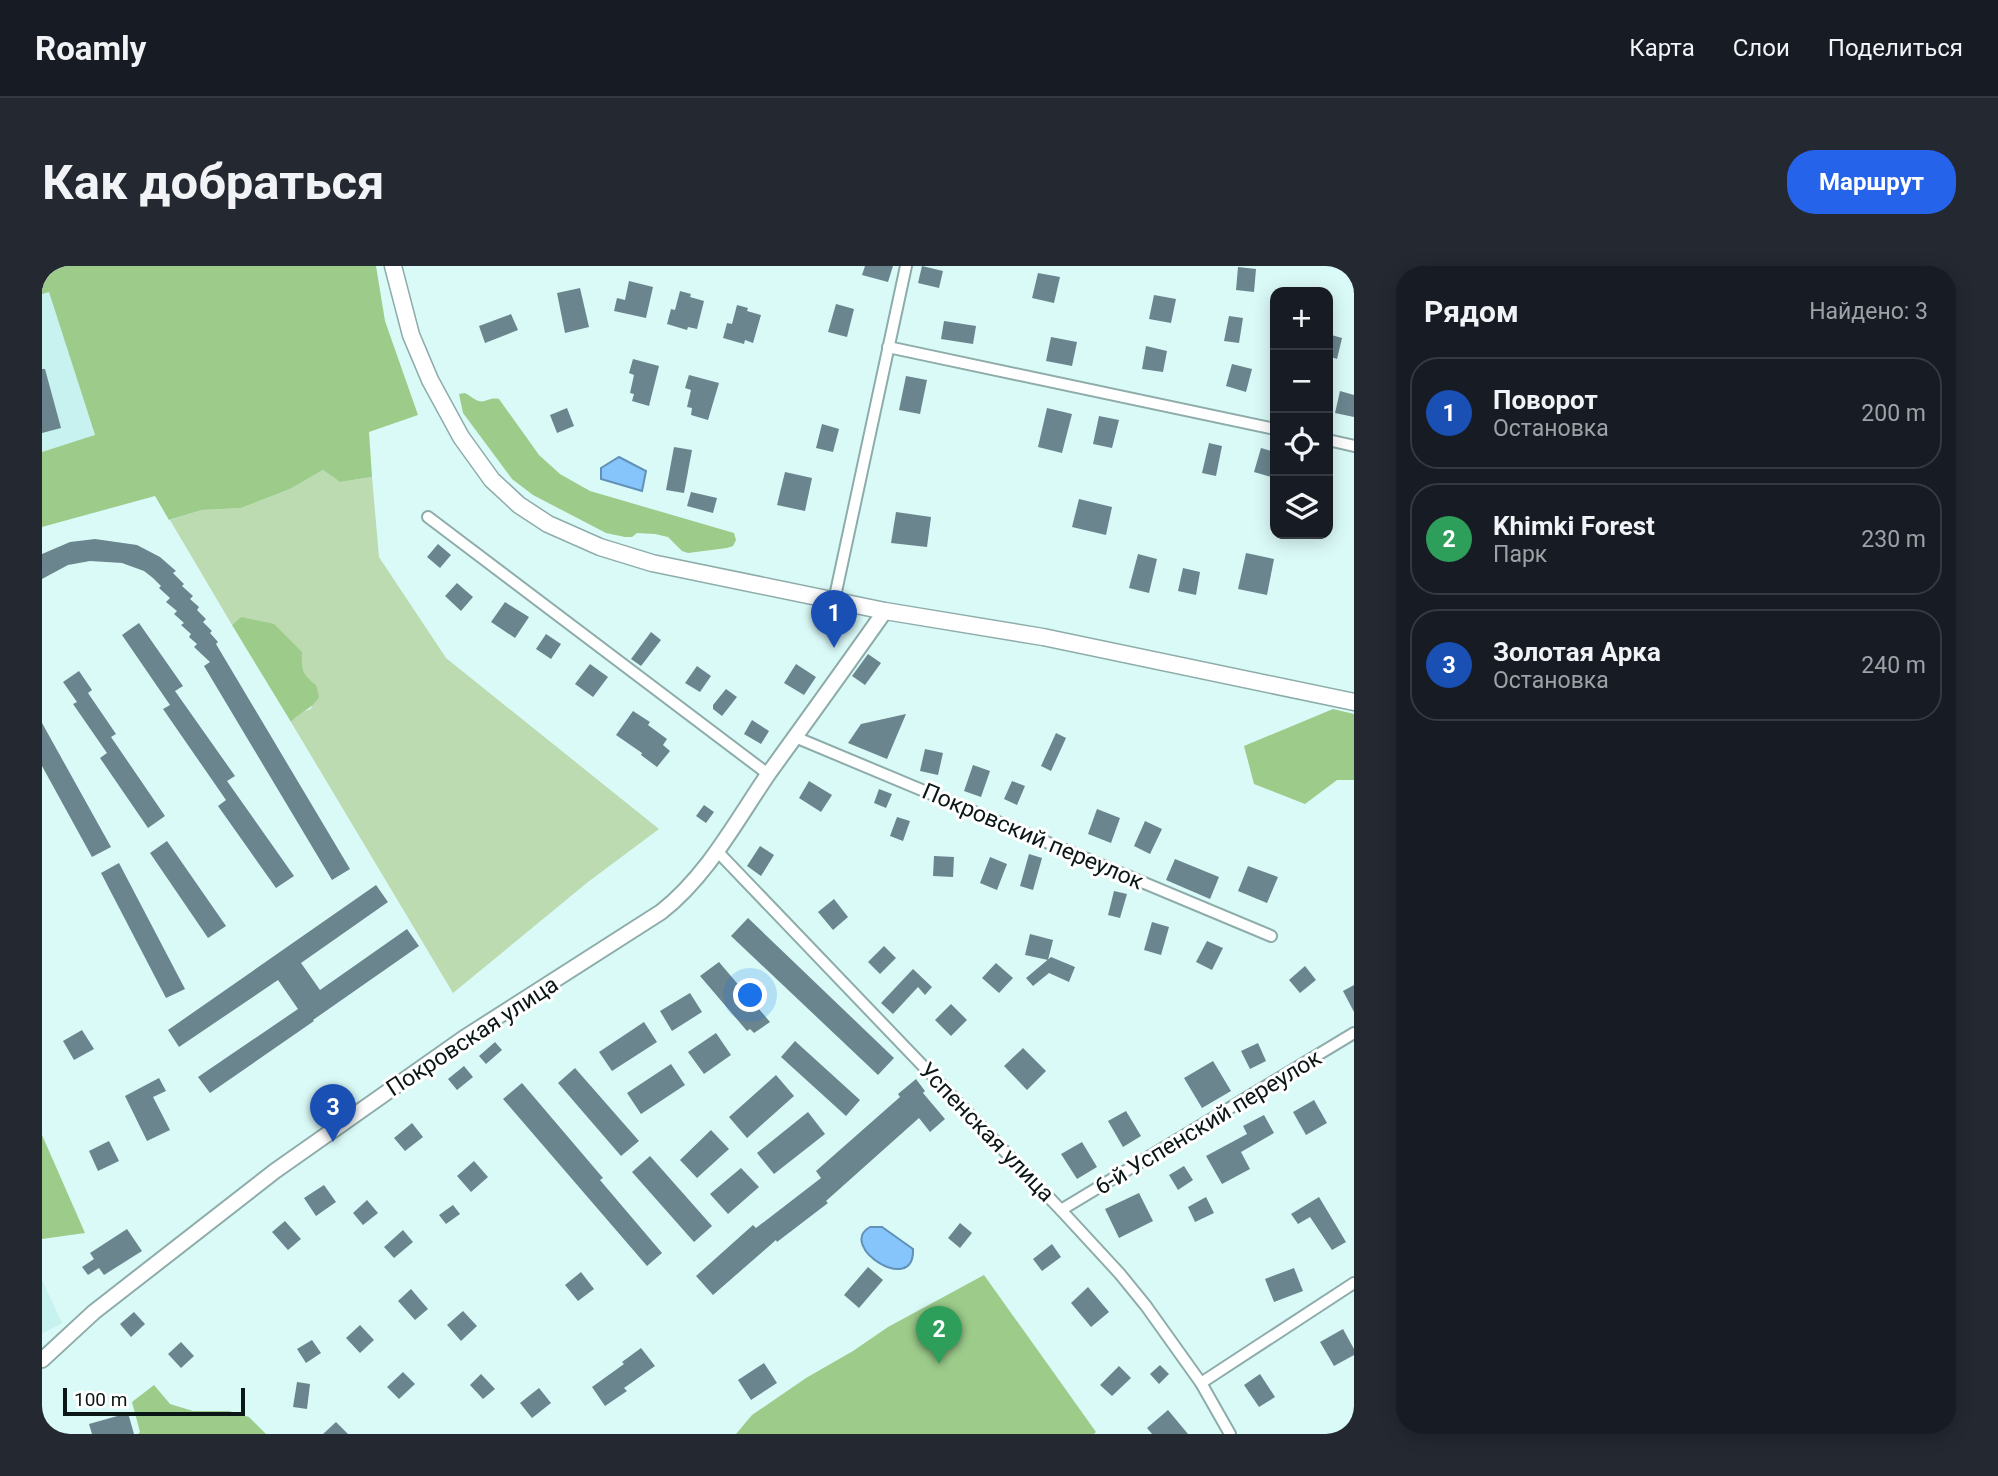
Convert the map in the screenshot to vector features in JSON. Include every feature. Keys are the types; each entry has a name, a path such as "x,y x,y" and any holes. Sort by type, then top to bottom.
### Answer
{"main road":[{"path":"393,266 411,335 430,380 461,437 492,480 519,505 548,524 600,547 639,559 834,601 1043,637 1354,702"}],"street":[{"path":"834,601 906,266"},
{"path":"888,347 1270,428"},
{"path":"1333,441 1354,446"},
{"path":"428,517 768,775"},
{"name":"Покровская улица","path":"42,1360 94,1312 275,1171 464,1038 676,900 690,887 717,851 885,611"},
{"name":"Покровский переулок","path":"795,737 1270,936"},
{"name":"Успенская улица","path":"717,851 1119,1274 1146,1306 1200,1383 1230,1434"},
{"name":"6-й Успенский переулок","path":"1061,1210 1354,1033"},
{"path":"1200,1383 1354,1283"}],"shaded area":[{"path":"49,291 95,436 42,452 42,294"},
{"path":"42,1280 62,1323 42,1334"}],"green space":[{"path":"42,266 376,266 385,321 418,415 369,432 372,477 340,482 323,470 290,489 241,508 202,510 169,520 155,496 42,527 42,452 95,435 49,292 42,294"},
{"path":"465,393 475,400 499,399 539,455 560,474 590,491 734,533 736,540 733,546 688,553 682,551 668,537 637,533 632,537 625,537 606,533 533,495 512,479 463,413 459,394"},
{"path":"323,470 340,482 372,477 379,557 446,658 659,829 588,882 453,993 291,722 299,713 311,709 316,685 305,678 301,666 241,617 232,625 170,520 202,510 241,508 290,489"},
{"path":"241,617 274,624 302,652 303,671 316,685 319,697 291,722 232,625"},
{"path":"1333,709 1354,714 1354,780 1337,780 1305,804 1254,784 1244,746"},
{"path":"42,1135 85,1233 42,1239"},
{"path":"984,1275 1096,1432 1094,1434 736,1434 752,1415 806,1378 888,1327"},
{"path":"154,1385 170,1404 193,1411 229,1411 249,1417 266,1434 138,1434 140,1432 132,1402"}],"water":[{"path":"619,457 646,471 642,491 601,479 601,468"},
{"path":"870,1227 882,1227 913,1249 910,1263 902,1268 891,1268 869,1255 863,1245 862,1235"}],"building":[{"path":"865,266 893,266 888,282 862,275"},
{"path":"922,266 943,271 939,288 918,283"},
{"path":"1238,267 1256,269 1254,292 1236,290"},
{"path":"1038,273 1060,277 1054,303 1032,298"},
{"path":"629,281 653,287 646,318 614,311 617,298 625,300"},
{"path":"580,288 589,327 565,333 557,293"},
{"path":"680,291 704,301 697,329 688,327 687,330 667,324 671,309 675,310"},
{"path":"1154,295 1176,299 1171,323 1149,319"},
{"path":"836,304 854,309 847,337 828,332"},
{"path":"737,305 761,315 753,343 745,340 744,344 723,338 727,323 732,324"},
{"path":"511,314 518,330 485,343 479,326"},
{"path":"1229,316 1243,318 1239,343 1224,341"},
{"path":"944,321 976,326 973,344 941,339"},
{"path":"1333,335 1342,338 1337,359 1333,358"},
{"path":"1051,337 1077,342 1072,366 1046,361"},
{"path":"1146,346 1167,351 1163,372 1142,369"},
{"path":"633,359 659,366 649,406 632,401 634,394 630,393 634,375 629,373"},
{"path":"1232,364 1252,369 1246,392 1226,386"},
{"path":"42,369 45,369 61,428 42,433"},
{"path":"689,375 719,383 708,420 691,415 692,408 687,407 691,390 685,388"},
{"path":"906,376 927,380 920,414 899,410"},
{"path":"1340,391 1354,395 1354,417 1335,413"},
{"path":"567,408 574,426 557,433 550,415"},
{"path":"1047,408 1072,414 1062,453 1038,447"},
{"path":"1099,416 1119,420 1112,448 1093,444"},
{"path":"822,424 839,429 833,452 816,448"},
{"path":"1209,443 1222,446 1216,476 1202,473"},
{"path":"674,447 692,450 684,493 666,490"},
{"path":"1261,448 1270,451 1270,477 1254,472"},
{"path":"785,472 812,478 805,511 777,505"},
{"path":"691,492 717,498 713,513 687,506"},
{"path":"1079,499 1112,507 1106,535 1072,527"},
{"path":"896,512 931,517 927,547 891,543"},
{"path":"95,539 137,545 160,557 176,571 173,573 193,596 190,599 206,619 203,622 212,631 210,633 218,642 216,644 350,869 332,880 204,666 210,662 194,647 197,644 189,637 191,634 174,614 177,611 166,602 170,598 153,578 144,571 122,563 90,561 68,565 42,579 42,554 70,542"},
{"path":"438,544 451,555 440,568 427,557"},
{"path":"1246,553 1274,559 1267,595 1238,589"},
{"path":"1138,554 1157,559 1149,593 1129,588"},
{"path":"1183,568 1200,572 1196,595 1178,591"},
{"path":"457,583 473,597 461,611 445,596"},
{"path":"505,602 529,617 515,638 491,622"},
{"path":"139,623 183,686 175,691 235,776 227,781 294,876 276,888 218,806 226,800 163,709 170,705 122,635"},
{"path":"651,632 661,640 641,666 631,659"},
{"path":"546,634 561,644 551,659 536,649"},
{"path":"868,654 881,663 865,685 852,676"},
{"path":"590,664 608,677 593,697 575,684"},
{"path":"796,664 816,677 804,695 784,683"},
{"path":"697,666 711,676 700,692 685,683"},
{"path":"79,671 92,690 88,693 116,734 111,737 165,816 148,828 100,758 107,753 73,704 77,702 63,682"},
{"path":"726,689 737,697 722,716 713,709 713,705"},
{"path":"633,711 650,722 648,725 667,739 663,745 670,751 657,767 616,735"},
{"path":"906,714 887,759 848,743 861,724"},
{"path":"752,720 769,731 761,744 744,734"},
{"path":"42,723 111,847 92,857 42,766"},
{"path":"1056,733 1066,738 1051,771 1041,766"},
{"path":"925,749 943,753 938,775 920,771"},
{"path":"973,765 990,771 981,797 964,791"},
{"path":"809,781 832,795 821,812 799,798"},
{"path":"1012,781 1025,786 1017,805 1004,799"},
{"path":"879,789 892,794 886,808 874,803"},
{"path":"704,805 714,812 706,823 696,816"},
{"path":"1097,809 1120,818 1111,843 1088,834"},
{"path":"897,817 910,821 903,841 890,836"},
{"path":"1145,821 1162,829 1150,854 1134,846"},
{"path":"167,841 226,926 208,938 150,853"},
{"path":"760,846 774,855 761,876 747,866"},
{"path":"1029,854 1042,858 1033,890 1020,886"},
{"path":"934,856 954,857 953,877 933,876"},
{"path":"990,857 1007,864 997,890 980,883"},
{"path":"1175,859 1219,877 1210,899 1166,880"},
{"path":"119,863 185,989 166,998 101,873"},
{"path":"1248,866 1278,877 1267,903 1238,891"},
{"path":"376,885 388,902 301,963 320,990 407,929 419,946 210,1093 198,1077 298,1009 278,980 179,1047 168,1030"},
{"path":"1114,891 1127,894 1120,918 1108,915"},
{"path":"834,899 848,917 833,930 818,912"},
{"path":"748,918 894,1058 878,1075 731,936"},
{"path":"1152,922 1169,927 1161,955 1144,950"},
{"path":"1030,934 1053,940 1048,960 1025,955"},
{"path":"1207,941 1223,948 1212,970 1196,962"},
{"path":"884,946 896,958 880,974 868,962"},
{"path":"1051,957 1075,967 1069,982 1049,973 1033,986 1026,978"},
{"path":"719,962 770,1022 754,1033 750,1029 747,1031 700,976"},
{"path":"996,963 1013,978 999,993 982,978"},
{"path":"1305,966 1316,980 1300,993 1289,980"},
{"path":"913,969 932,987 925,995 918,987 893,1014 881,1003"},
{"path":"1354,985 1354,1012 1343,991"},
{"path":"690,993 702,1012 672,1031 660,1011"},
{"path":"951,1004 967,1020 951,1036 935,1020"},
{"path":"644,1022 657,1042 612,1071 599,1052"},
{"path":"82,1030 94,1049 74,1060 63,1041"},
{"path":"716,1033 731,1055 704,1074 688,1052"},
{"path":"795,1041 860,1100 846,1116 781,1057"},
{"path":"495,1042 502,1050 486,1064 479,1056"},
{"path":"1258,1043 1266,1061 1250,1069 1241,1051"},
{"path":"1023,1048 1046,1071 1027,1090 1004,1066"},
{"path":"1213,1061 1231,1091 1202,1108 1184,1078"},
{"path":"671,1064 685,1085 641,1114 627,1093"},
{"path":"464,1066 473,1077 457,1090 448,1079"},
{"path":"575,1068 639,1141 621,1156 558,1083"},
{"path":"776,1075 794,1096 747,1138 729,1117"},
{"path":"159,1078 166,1091 153,1097 170,1130 147,1141 125,1096"},
{"path":"916,1079 925,1091 923,1093 945,1119 930,1132 919,1118 826,1201 828,1203 777,1242 776,1240 713,1295 696,1276 753,1225 756,1228 821,1178 816,1171 900,1097 898,1094"},
{"path":"522,1083 603,1178 600,1180 662,1253 647,1266 503,1099"},
{"path":"1314,1100 1327,1123 1306,1135 1293,1112"},
{"path":"1126,1111 1141,1136 1123,1147 1108,1121"},
{"path":"808,1112 825,1134 774,1174 757,1153"},
{"path":"1264,1115 1274,1133 1241,1152 1250,1169 1222,1184 1206,1156 1247,1134 1243,1126"},
{"path":"412,1123 423,1137 405,1151 394,1138"},
{"path":"711,1130 729,1149 697,1178 680,1160"},
{"path":"109,1141 119,1161 98,1171 89,1151"},
{"path":"1082,1142 1097,1167 1077,1179 1061,1154"},
{"path":"650,1156 712,1226 694,1242 632,1172"},
{"path":"474,1161 488,1177 471,1192 457,1176"},
{"path":"1184,1166 1193,1180 1178,1190 1169,1175"},
{"path":"741,1168 759,1187 728,1214 710,1194"},
{"path":"324,1185 336,1202 316,1216 304,1198"},
{"path":"1139,1193 1153,1221 1119,1238 1105,1209"},
{"path":"1206,1197 1214,1213 1195,1222 1188,1207"},
{"path":"1319,1197 1346,1242 1332,1250 1310,1217 1298,1224 1291,1214"},
{"path":"367,1200 378,1213 363,1225 353,1213"},
{"path":"453,1205 460,1214 446,1224 439,1215"},
{"path":"285,1221 301,1239 288,1250 272,1232"},
{"path":"960,1223 972,1233 960,1248 948,1238"},
{"path":"127,1229 142,1251 104,1275 99,1268 88,1275 82,1267 94,1259 90,1253"},
{"path":"403,1230 413,1242 394,1258 384,1247"},
{"path":"1052,1244 1061,1257 1042,1271 1033,1259"},
{"path":"868,1267 883,1280 859,1308 844,1295"},
{"path":"1294,1268 1303,1291 1274,1302 1265,1279"},
{"path":"581,1272 594,1289 578,1301 565,1285"},
{"path":"1088,1287 1109,1312 1091,1327 1071,1303"},
{"path":"411,1289 428,1309 415,1320 398,1301"},
{"path":"463,1311 477,1326 461,1341 447,1325"},
{"path":"134,1312 145,1324 131,1337 120,1324"},
{"path":"360,1325 374,1340 360,1353 346,1338"},
{"path":"1343,1329 1354,1349 1354,1355 1334,1366 1320,1342"},
{"path":"312,1340 321,1353 306,1363 297,1349"},
{"path":"181,1342 194,1356 181,1368 168,1354"},
{"path":"641,1348 655,1366 624,1388 627,1391 605,1406 592,1387"},
{"path":"764,1363 777,1383 751,1400 738,1380"},
{"path":"1160,1365 1169,1374 1159,1384 1150,1374"},
{"path":"1119,1366 1131,1378 1112,1396 1100,1385"},
{"path":"403,1372 415,1384 399,1399 387,1387"},
{"path":"481,1374 495,1389 483,1399 470,1385"},
{"path":"1260,1374 1275,1397 1259,1407 1244,1385"},
{"path":"297,1382 310,1384 307,1409 293,1407"},
{"path":"539,1388 551,1403 532,1418 520,1403"},
{"path":"1168,1410 1188,1434 1152,1434 1147,1428"},
{"path":"128,1413 134,1434 92,1434 89,1424"},
{"path":"336,1422 348,1434 323,1434"}],"place":[{"name":"Поворот","path":"834,648"},
{"name":"Золотая Арка","path":"333,1142"},
{"name":"Khimki Forest","path":"939,1364"}]}
